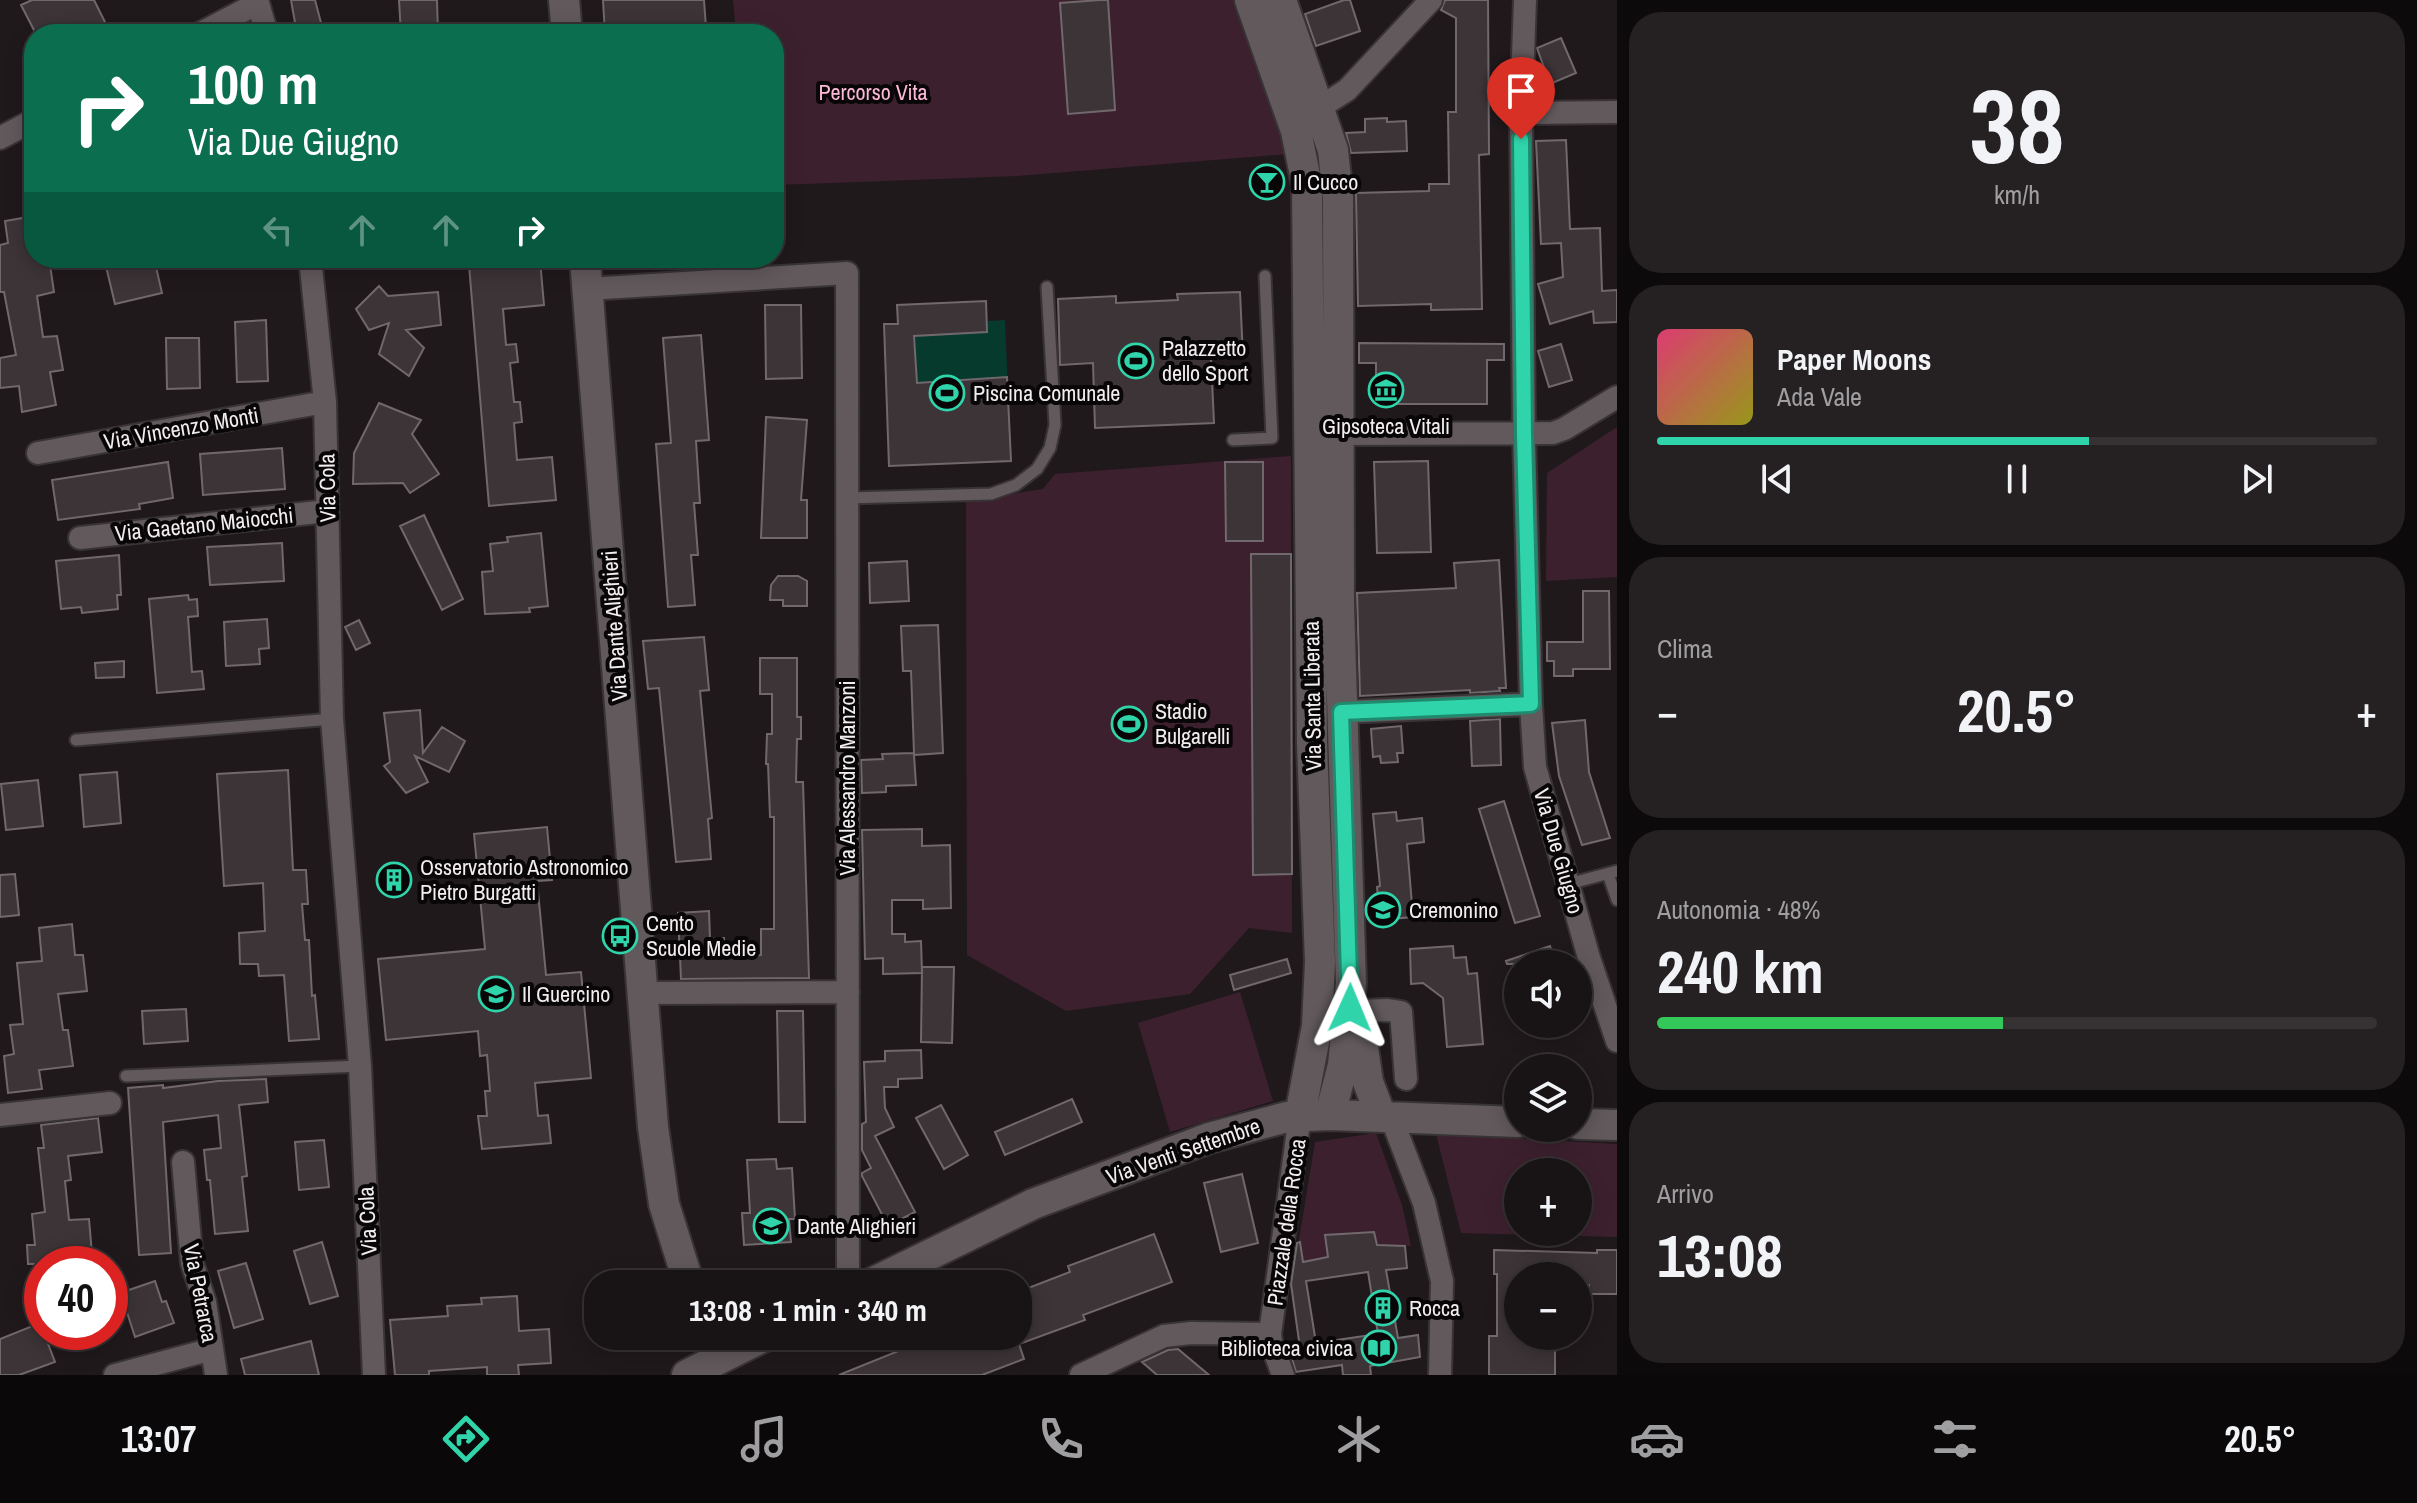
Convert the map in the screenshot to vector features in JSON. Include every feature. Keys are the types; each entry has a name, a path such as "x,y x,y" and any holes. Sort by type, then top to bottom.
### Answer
{"street":[{"path":"564,0 566,24"},
{"name":"Via Santa Liberata","path":"1250,0 1305,113"},
{"name":"Via Santa Liberata","path":"1281,0 1305,113 1302,151 1324,275 1339,434 1341,712 1350,950 1348,1032 1330,1115"},
{"path":"1305,113 1347,90 1431,0"},
{"name":"Via Due Giugno","path":"1525,0 1521,113 1524,434 1535,767 1617,1041"},
{"path":"218,24 258,3 264,24"},
{"path":"1521,113 1617,112"},
{"path":"0,138 24,125"},
{"name":"Via Cola","path":"311,268 325,402 332,719 360,1066 374,1375"},
{"name":"Via Dante Alighieri","path":"586,268 642,993 660,1182 670,1228 684,1270"},
{"name":"Via Alessandro Manzoni","path":"587,289 847,273 848,1270"},
{"name":"Via Santa Liberata","path":"1300,1115 1317,1026 1320,962 1312,743 1324,275"},
{"path":"1339,434 1553,433 1617,397"},
{"name":"Via Vincenzo Monti","path":"38,453 325,402"},
{"name":"Via Gaetano Maiocchi","path":"80,538 327,511"},
{"path":"1341,712 1531,704"},
{"name":"Via Santa Liberata","path":"1350,950 1368,1082 1386,1116"},
{"path":"642,993 848,992"},
{"path":"1358,1011 1401,1012 1406,1079"},
{"path":"0,1115 110,1103"},
{"name":"Via Venti Settembre","path":"899,1270 1033,1204 1209,1138 1300,1115 1504,1121"},
{"name":"Piazzale della Rocca","path":"1283,1375 1270,1334 1300,1115"},
{"path":"1386,1116 1424,1203 1442,1281 1440,1375"},
{"path":"1592,1124 1617,1125"},
{"name":"Via Petrarca","path":"183,1162 192,1263 205,1302 216,1375"},
{"path":"1081,1375 1164,1336 1191,1333 1270,1334"},
{"path":"115,1375 212,1349"},
{"path":"687,1375 714,1357"}],"lane":[{"path":"1233,440 1272,438 1265,276"},
{"path":"847,498 991,494 1016,485 1037,469 1050,448 1055,425 1047,287"},
{"path":"76,740 332,719"},
{"path":"1568,884 1612,873 1617,900"},
{"path":"126,1076 360,1066"}],"green space":[{"name":"Percorso Vita","path":"733,0 1236,0 1288,154 1017,176 784,185 784,24 735,24"},
{"path":"1617,427 1617,577 1546,581 1547,473"},
{"name":"Stadio Bulgarelli","path":"1291,456 1292,933 1249,928 1190,994 1066,1011 967,955 966,501 1043,489 1055,474"},
{"path":"1240,992 1273,1101 1170,1132 1138,1023"},
{"path":"1376,1133 1402,1205 1411,1246 1377,1245 1374,1232 1328,1257 1295,1264 1315,1142"},
{"path":"1436,1134 1504,1138 1504,1142 1617,1144 1617,1237 1592,1236 1592,1158 1504,1158 1504,1234 1461,1233"}],"shaded area":[{"name":"Piscina Comunale","path":"986,301 987,321 1005,320 1011,461 889,466 884,324 898,323 897,305"}],"building":[{"path":"32,0 94,0 106,24 31,24 21,5"},
{"path":"291,0 315,0 321,24 295,24"},
{"path":"399,0 437,0 438,24 400,24"},
{"path":"603,0 704,0 706,24 604,24"},
{"path":"1108,0 1115,110 1068,114 1060,3"},
{"path":"1350,0 1360,31 1316,46 1305,14"},
{"path":"1445,0 1488,0 1489,154 1479,155 1482,309 1431,310 1431,304 1358,306 1356,193 1429,191 1429,184 1449,184 1448,112 1456,112 1456,18 1441,10"},
{"path":"1561,38 1576,73 1550,84 1537,48"},
{"path":"1387,118 1387,122 1406,121 1407,151 1351,153 1346,133 1365,132 1365,119"},
{"path":"1566,140 1570,229 1600,228 1602,291 1617,290 1617,322 1594,323 1593,311 1550,324 1538,284 1563,277 1561,243 1541,244 1536,141"},
{"path":"1276,171 1278,189 1255,192 1253,174"},
{"path":"24,218 24,268 50,268 54,292 37,296 43,337 57,336 63,370 50,372 56,405 22,412 19,386 0,388 0,358 16,355 4,292 0,292 0,245 8,243 5,221"},
{"path":"106,268 156,268 162,293 115,304"},
{"path":"469,268 541,268 544,305 503,309 506,345 516,344 518,362 510,363 514,402 520,402 522,422 514,423 517,460 552,457 556,500 489,506"},
{"path":"379,286 388,296 438,292 441,325 406,330 424,348 409,376 379,354 389,323 369,330 356,309"},
{"name":"Palazzetto dello Sport","path":"1240,292 1243,357 1211,358 1214,423 1095,428 1093,363 1060,365 1058,299 1116,296 1116,303 1178,300 1177,294"},
{"name":"Piscina Comunale","path":"986,301 987,332 914,336 917,383 1007,377 1011,461 889,466 884,324 898,324 897,305"},
{"path":"765,305 801,305 802,378 766,379"},
{"path":"266,320 268,381 237,382 235,322"},
{"path":"701,335 709,440 696,441 700,503 694,503 698,555 691,555 695,605 668,607 656,444 671,443 663,338"},
{"path":"166,338 199,338 200,388 167,389"},
{"path":"1359,343 1504,344 1504,360 1487,360 1487,404 1376,404 1376,363 1359,363"},
{"path":"1561,344 1572,380 1549,387 1538,351"},
{"path":"379,403 421,420 412,434 439,474 410,493 403,483 353,484 354,453"},
{"path":"766,417 807,420 801,500 807,500 807,538 761,538"},
{"path":"282,448 285,489 203,495 200,454"},
{"path":"1428,461 1431,552 1377,553 1374,462"},
{"path":"168,462 173,498 139,504 140,509 58,520 52,480"},
{"path":"1225,462 1263,462 1263,541 1226,541"},
{"path":"424,515 463,599 442,610 400,526"},
{"path":"541,533 548,606 529,608 530,612 485,614 482,572 493,571 490,544 508,542 507,537"},
{"path":"282,543 284,581 210,585 207,547"},
{"path":"1251,554 1291,554 1292,874 1253,875"},
{"path":"119,555 121,595 117,595 118,609 82,613 81,607 61,609 56,561"},
{"path":"1499,560 1506,688 1470,693 1470,690 1360,696 1357,593 1456,588 1454,563"},
{"path":"907,561 909,601 870,603 869,563"},
{"path":"778,576 798,576 807,581 807,606 783,606 783,600 770,600 771,585"},
{"path":"1583,591 1609,591 1610,669 1573,669 1573,676 1554,676 1554,661 1547,661 1547,642 1583,642"},
{"path":"188,595 189,600 197,599 198,616 188,617 192,672 202,671 204,689 157,693 149,599"},
{"path":"267,619 269,648 259,649 260,664 226,666 224,622"},
{"path":"359,620 370,643 356,650 345,627"},
{"path":"938,625 943,753 914,755 916,785 886,786 886,792 862,793 861,760 883,759 882,754 914,753 911,671 903,671 901,626"},
{"path":"704,637 709,690 700,691 712,818 708,819 711,859 676,862 659,688 648,689 643,641"},
{"path":"760,658 797,658 797,717 801,717 801,739 797,739 796,782 803,782 809,978 681,979 678,913 709,911 710,939 724,938 725,957 761,955 761,929 774,929 774,817 770,817 766,764 767,734 772,734 772,694 760,694"},
{"path":"124,661 124,677 96,678 95,663"},
{"path":"420,710 423,753 442,727 465,741 449,772 415,756 428,782 406,793 384,766 390,762 384,713"},
{"path":"1500,719 1501,765 1472,766 1470,721"},
{"path":"1585,720 1589,772 1610,838 1582,845 1559,776 1552,723"},
{"path":"1401,726 1403,753 1397,753 1398,762 1381,763 1380,756 1373,757 1371,729"},
{"path":"288,770 293,870 306,870 308,904 302,904 305,940 309,940 312,996 315,995 319,1039 289,1041 284,975 259,976 258,964 240,964 239,933 265,931 263,883 224,886 217,774"},
{"path":"117,772 121,823 84,827 80,775"},
{"path":"38,780 43,826 6,830 1,784"},
{"path":"1504,801 1540,916 1515,923 1479,809"},
{"path":"1396,812 1397,821 1422,818 1424,842 1407,844 1413,917 1380,920 1373,814"},
{"path":"547,827 552,880 537,881 546,975 581,972 591,1078 535,1083 538,1116 548,1115 551,1143 482,1149 478,1116 487,1116 485,1091 490,1091 487,1055 480,1056 478,1031 386,1040 378,959 485,949 474,834"},
{"path":"922,829 922,846 950,845 951,908 923,909 923,900 892,900 892,934 905,934 905,942 921,941 922,973 883,974 883,958 865,959 862,830"},
{"path":"15,874 19,915 0,917 0,875"},
{"path":"72,924 75,955 83,955 87,991 58,994 63,1030 68,1030 73,1066 39,1070 42,1089 8,1093 4,1056 14,1054 10,1025 23,1024 17,963 42,961 39,928"},
{"path":"1453,946 1454,958 1466,957 1468,974 1477,973 1483,1044 1447,1047 1443,998 1423,983 1411,984 1410,949"},
{"path":"1287,959 1291,973 1234,990 1230,975"},
{"path":"922,967 954,967 952,1043 921,1042"},
{"path":"186,1009 188,1041 144,1044 142,1011"},
{"path":"777,1011 803,1011 805,1122 779,1122"},
{"path":"921,1050 922,1078 898,1079 898,1087 884,1087 885,1108 894,1127 875,1136 915,1212 888,1226 862,1176 871,1168 862,1150 862,1124 866,1122 864,1062 885,1061 885,1051"},
{"path":"266,1079 268,1102 239,1105 247,1176 242,1177 248,1231 215,1234 204,1150 221,1148 218,1115 163,1122 171,1253 139,1255 128,1088"},
{"path":"1072,1099 1082,1122 1005,1155 995,1132"},
{"path":"941,1105 968,1155 944,1169 916,1118"},
{"path":"98,1118 102,1152 68,1156 71,1180 65,1181 69,1220 89,1219 91,1246 27,1246 35,1245 32,1214 45,1212 38,1148 44,1148 41,1125"},
{"path":"324,1140 329,1187 299,1190 295,1142"},
{"path":"776,1159 777,1169 792,1168 795,1219 789,1219 791,1242 744,1245 742,1213 750,1213 747,1160"},
{"path":"1242,1174 1258,1243 1221,1252 1204,1183"},
{"name":"Rocca","path":"1374,1232 1377,1245 1405,1246 1407,1268 1386,1270 1398,1338 1418,1335 1420,1357 1370,1366 1371,1375 1343,1375 1342,1365 1296,1372 1289,1349 1300,1348 1291,1284 1297,1243 1300,1242 1303,1262 1328,1257 1325,1235","holes":["1368,1272 1378,1334 1316,1343 1306,1281"]},
{"path":"1154,1234 1172,1282 1083,1315 1085,1320 1032,1339 1032,1287 1070,1272 1068,1266"},
{"path":"322,1242 338,1296 310,1304 294,1251"},
{"path":"1494,1250 1597,1253 1597,1250 1617,1250 1617,1294 1592,1294 1592,1262 1504,1262 1504,1350 1555,1350 1555,1375 1489,1375 1489,1336 1497,1336 1497,1274 1494,1274"},
{"path":"246,1263 263,1319 234,1328 218,1271"},
{"path":"155,1281 174,1323 135,1337 128,1315 128,1290"},
{"path":"517,1296 519,1331 549,1329 551,1363 518,1365 519,1375 487,1375 487,1367 429,1371 429,1375 395,1375 390,1320 448,1316 447,1306 482,1304 481,1298"},
{"path":"24,1329 24,1350 50,1350 55,1362 19,1375 0,1375 0,1339"},
{"path":"311,1341 319,1375 245,1375 241,1359"},
{"path":"1178,1349 1209,1375 1157,1375 1142,1362 1168,1350"},
{"path":"901,1350 1021,1350 1024,1359 982,1375 839,1375"}],"place":[{"name":"Il Cucco","path":"1267,182"},
{"name":"Palazzetto dello Sport","path":"1136,361"},
{"name":"Gipsoteca Vitali","path":"1386,390"},
{"name":"Piscina Comunale","path":"947,393"},
{"name":"Stadio Bulgarelli","path":"1129,724"},
{"name":"Osservatorio Astronomico Pietro Burgatti","path":"394,880"},
{"name":"Cremonino","path":"1383,910"},
{"name":"Cento Scuole Medie","path":"620,936"},
{"name":"Il Guercino","path":"496,994"},
{"name":"Dante Alighieri","path":"771,1226"},
{"name":"Rocca","path":"1383,1308"},
{"name":"Biblioteca civica","path":"1379,1348"}],"route":[{"path":"1350,1008 1341,712 1531,704 1521,139"}]}
